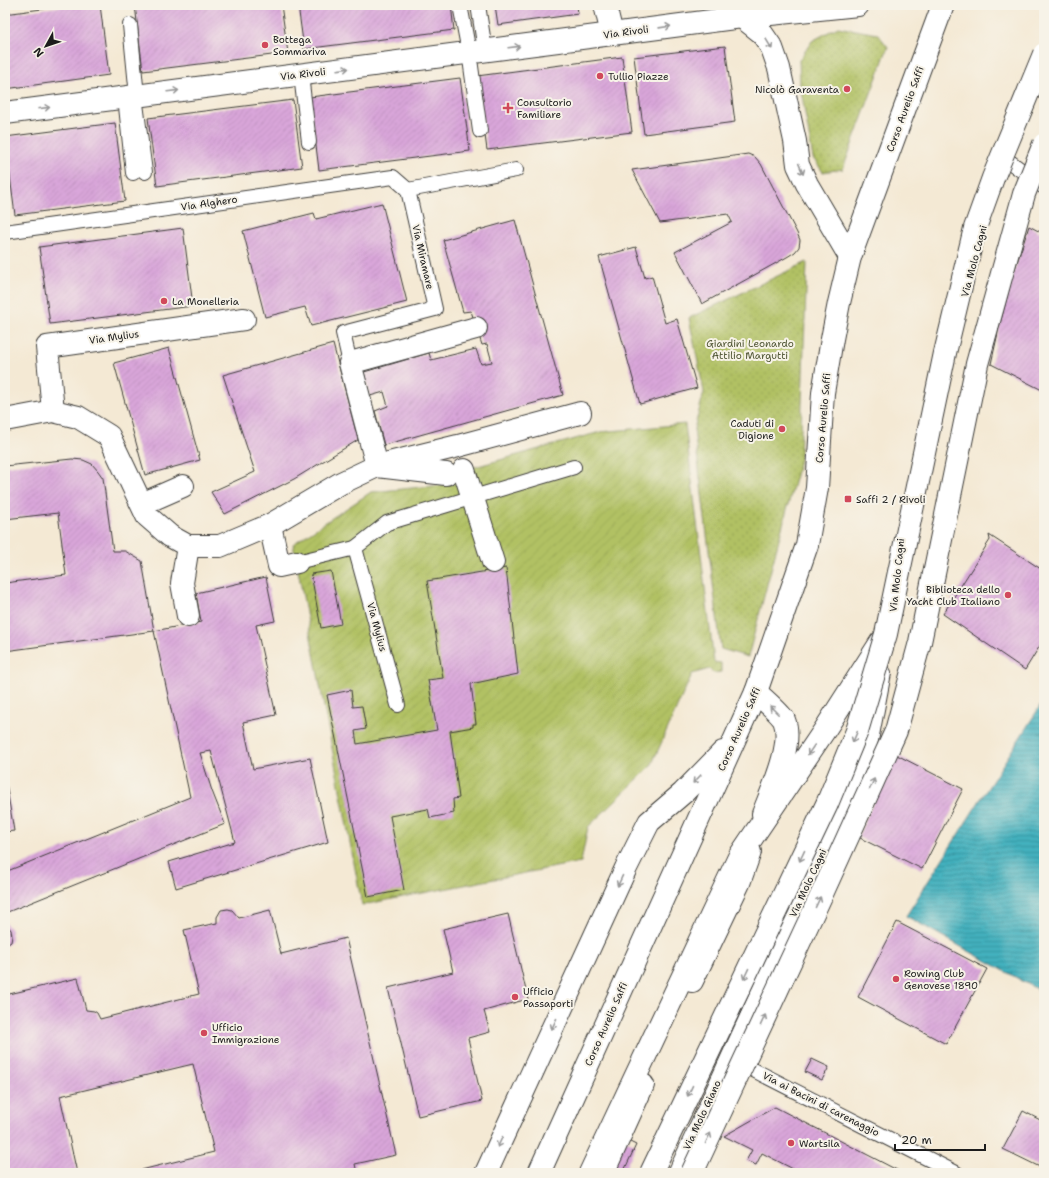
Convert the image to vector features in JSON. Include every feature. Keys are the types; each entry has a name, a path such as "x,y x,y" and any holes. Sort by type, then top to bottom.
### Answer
{"main road":[{"path":"605,5 612,34"},
{"path":"742,17 858,5"},
{"name":"Corso Aurelio Saffi","path":"539,1173 756,692 807,545 817,488 823,393 839,303 850,258 943,5"},
{"name":"Via Rivoli","path":"5,113 742,17"},
{"path":"742,17 761,32 772,48 781,74 795,141 798,165 807,184 850,258"},
{"path":"651,1173 827,804 857,731 886,634 944,353 975,228 993,178 1044,54"},
{"path":"692,1173 896,731 920,642 977,364 1024,194 1044,144"},
{"name":"Via Mylius","path":"53,410 47,347 244,319"},
{"path":"350,363 476,328"},
{"name":"Via Miramare","path":"350,363 377,466"},
{"path":"5,420 53,410 78,417 108,436 147,516 170,536 188,546 220,546 270,525 341,483 377,466 458,446 580,412"},
{"path":"377,466 455,472 472,497 492,562"},
{"path":"142,504 183,486"},
{"path":"270,525 279,566 297,562"},
{"path":"188,546 182,583 188,616"},
{"path":"590,1173 739,857 824,731 886,634"},
{"path":"603,1173 739,883 786,749 787,733 783,719 756,692"},
{"path":"486,1173 626,868 649,822 683,793 734,741"}],"lane":[{"path":"460,5 473,52"},
{"path":"476,131 473,52 478,5"},
{"path":"130,25 132,96 139,173"},
{"path":"300,75 309,142"},
{"name":"Via Molo Cagni","path":"729,1058 869,751 889,644 900,539 980,237 1006,160 1044,83"},
{"path":"1006,160 1044,187"},
{"path":"408,190 516,170"},
{"name":"Via Alghero","path":"5,232 393,177 408,190"},
{"name":"Via Miramare","path":"350,363 343,332 435,309 408,190"},
{"path":"297,562 355,548 387,523 574,467"},
{"name":"Via Mylius","path":"355,548 398,705"},
{"name":"Via Molo Giano","path":"675,1173 729,1058"},
{"name":"Via ai Bacini di carenaggio","path":"729,1058 956,1173"}],"green space":[{"path":"838,27 878,34 888,47 843,169 823,172 813,158 800,85 799,60 812,41"},
{"name":"Giardini Leonardo Attilio Margutti","path":"807,262 800,460 748,657 721,649 694,429 704,392 689,318"},
{"path":"685,424 714,662 721,663 721,672 714,673 709,669 692,674 651,766 588,827 581,862 362,905 293,544 371,492 453,484 464,470 600,432"}],"water":[{"path":"1044,700 1044,993 906,916"}],"building":[{"path":"71,5 100,5 109,75 5,89 5,14"},
{"path":"135,5 281,5 288,53 143,71"},
{"path":"298,5 451,5 454,30 304,49"},
{"path":"495,5 577,5 578,14 498,25"},
{"path":"725,46 735,122 644,134 634,57"},
{"path":"622,57 632,132 487,150 477,76"},
{"path":"460,78 470,151 319,170 310,97"},
{"path":"293,100 302,167 157,186 148,118"},
{"path":"115,123 125,201 15,215 5,137"},
{"path":"748,154 755,157 761,164 797,233 800,240 799,247 795,252 787,257 702,304 675,252 732,222 728,214 660,223 632,170"},
{"path":"382,203 407,302 311,326 305,307 265,317 243,231 314,213 316,219"},
{"path":"515,220 563,395 384,445 375,411 388,406 384,392 370,396 364,372 429,353 431,360 476,349 481,364 492,362 487,344 482,345 471,311 463,312 443,240"},
{"path":"1029,226 1044,234 1044,391 991,364 1013,275"},
{"path":"183,228 193,306 50,324 39,247"},
{"path":"636,247 645,278 652,276 665,323 677,319 697,388 640,404 599,257"},
{"path":"333,344 358,440 294,479 225,514 211,492 255,472 223,375"},
{"path":"169,348 200,460 145,475 114,363"},
{"path":"72,459 83,460 92,464 103,478 113,551 125,551 142,561 154,631 5,651 5,583 66,575 58,513 5,519 5,466"},
{"path":"989,535 1044,571 1044,639 1025,670 943,614 990,540"},
{"path":"506,568 518,674 471,684 476,724 473,724 473,727 450,731 459,798 453,799 454,813 430,818 428,809 390,816 404,890 368,897 327,695 351,690 353,707 362,706 366,729 355,731 357,744 437,730 428,680 443,678 427,581"},
{"path":"331,571 341,624 321,628 311,574"},
{"path":"266,577 275,621 256,625 276,715 243,722 253,769 310,758 328,842 176,888 169,862 235,842 211,751 200,753 212,791 225,824 5,913 5,872 190,797 154,631 201,622 196,593"},
{"path":"895,754 963,789 922,869 858,837"},
{"path":"5,777 14,831 5,832"},
{"path":"221,910 232,910 239,918 270,910 281,954 346,938 396,1155 355,1164 357,1173 129,1173 214,1152 193,1064 60,1096 77,1173 5,1173 5,1066 9,1065 5,1050 5,995 78,978 86,1010 94,1011 100,1019 199,994 184,930 217,923 217,917"},
{"path":"508,914 528,999 484,1011 490,1032 468,1038 482,1101 418,1116 388,988 453,972 443,929"},
{"path":"5,922 11,930 12,936 11,942 5,946"},
{"name":"Rowing Club Genovese 1890","path":"897,922 987,969 946,1044 858,997"},
{"path":"812,1059 829,1067 822,1080 805,1072"},
{"name":"Wartsila","path":"775,1107 903,1173 801,1173 762,1153 756,1165 746,1161 752,1150 724,1136"},
{"path":"1023,1111 1044,1122 1044,1169 1003,1149"},
{"path":"624,1139 636,1145 623,1173 620,1173 610,1168"}],"place":[{"name":"Bottega Sommariva","path":"265,45"},
{"name":"Tullio Piazze","path":"600,76"},
{"name":"Nicolò Garaventa","path":"847,89"},
{"name":"Consultorio Familiare","path":"508,108"},
{"name":"La Monelleria","path":"164,301"},
{"name":"Caduti di Digione","path":"782,429"},
{"name":"Saffi 2 / Rivoli","path":"848,499"},
{"name":"Biblioteca dello Yacht Club Italiano","path":"1008,595"},
{"name":"Rowing Club Genovese 1890","path":"896,979"},
{"name":"Ufficio Passaporti","path":"515,997"},
{"name":"Ufficio Immigrazione","path":"204,1033"},
{"name":"Wartsila","path":"791,1143"}]}
